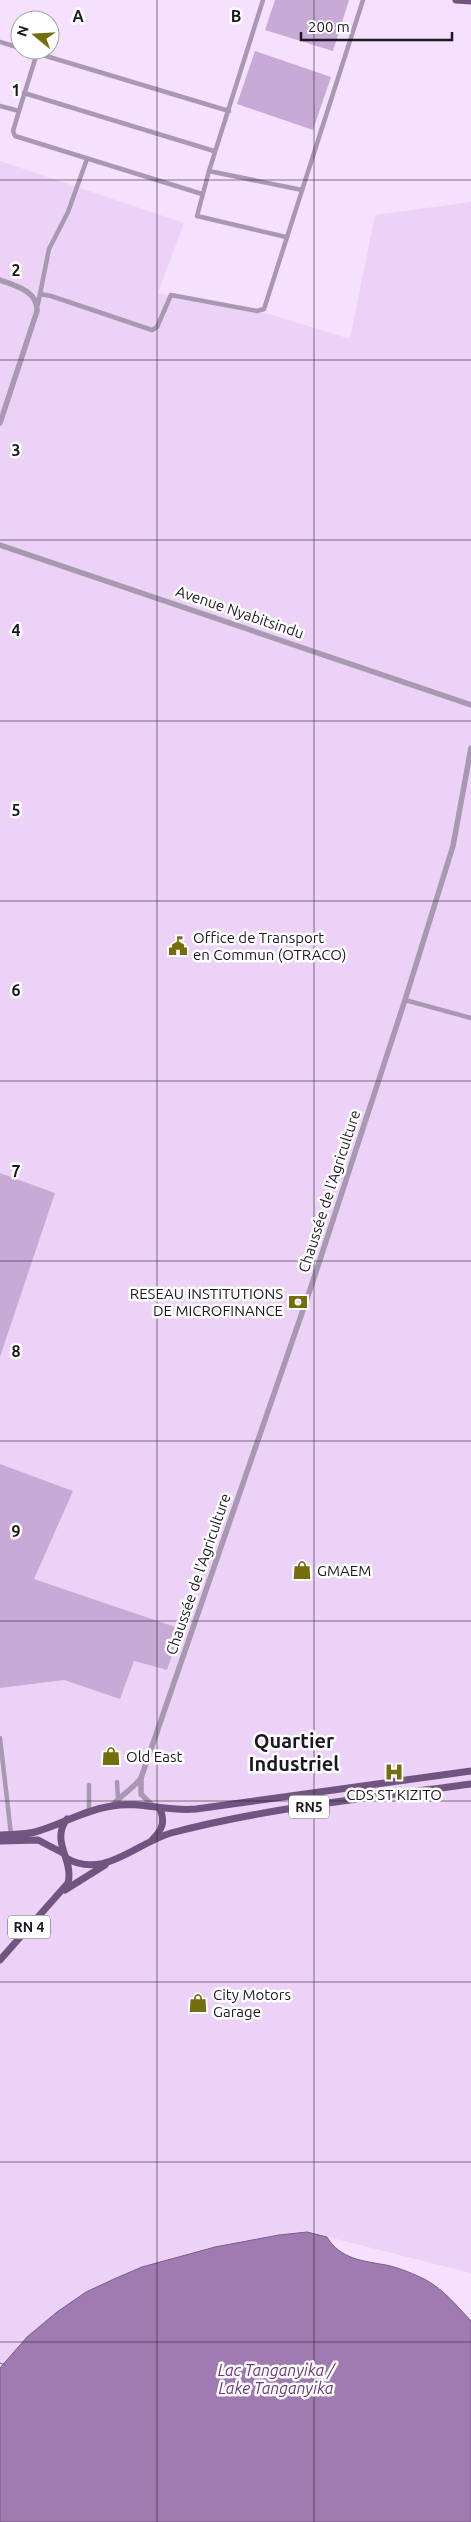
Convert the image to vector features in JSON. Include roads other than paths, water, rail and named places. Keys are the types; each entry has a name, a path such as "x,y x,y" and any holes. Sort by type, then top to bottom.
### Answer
{"main road":[{"path":"456,0 471,1"},
{"name":"RN5","path":"15,1836 36,1832 89,1810 113,1805 196,1809 471,1771"},
{"path":"376,1784 378,1797"},
{"name":"RN5","path":"15,1836 45,1842 85,1866 105,1864 171,1834 258,1815 471,1784"},
{"path":"150,1842 162,1828 163,1816 156,1807"},
{"path":"65,1855 60,1836 67,1819"},
{"path":"0,1835 15,1836"},
{"path":"0,1841 15,1836"},
{"name":"RN 4","path":"0,1960 68,1883 70,1876 65,1855"},
{"name":"RN 4","path":"59,1894 105,1864"}],"street":[{"path":"263,0 214,151 197,214 199,217 286,237"},
{"path":"40,294 152,330 157,327 172,295 260,311 265,306 363,0"},
{"path":"35,60 18,111 13,131 15,136 202,194"},
{"path":"60,60 228,111"},
{"path":"24,93 214,151"},
{"path":"0,106 18,111"},
{"path":"0,423 37,311 49,249 68,212 87,159"},
{"path":"209,170 302,190"},
{"path":"0,280 31,293 38,304"},
{"name":"Avenue Nyabitsindu","path":"0,544 471,705"},
{"name":"Chaussée de l'Agriculture","path":"113,1805 118,1798 132,1789 141,1778 312,1284 405,1000 452,846 471,748"},
{"path":"405,1000 471,1018"},
{"path":"0,1738 15,1836"},
{"path":"141,1778 141,1794 156,1807"},
{"path":"117,1782 118,1798"},
{"path":"89,1785 89,1810"}],"water":[{"name":"Lac Tanganyika / Lake Tanganyika","path":"307,2232 327,2237 338,2250 353,2258 396,2268 426,2280 444,2293 471,2321 471,2522 0,2522 0,2368 27,2337 57,2312 86,2292 142,2267 215,2247 279,2235"}],"waterway":[{"path":"0,2363 5,2365"}],"place":[{"name":"Office de Transport en Commun (OTRACO)","path":"178,946"},
{"name":"RESEAU INSTITUTIONS DE MICROFINANCE","path":"298,1302"},
{"name":"GMAEM","path":"302,1570"},
{"name":"Old East","path":"111,1756"},
{"name":"CDS ST KIZITO","path":"394,1772"},
{"name":"City Motors Garage","path":"198,2003"}],"district":[{"name":"Quartier Industriel","path":"294,1752"}]}
